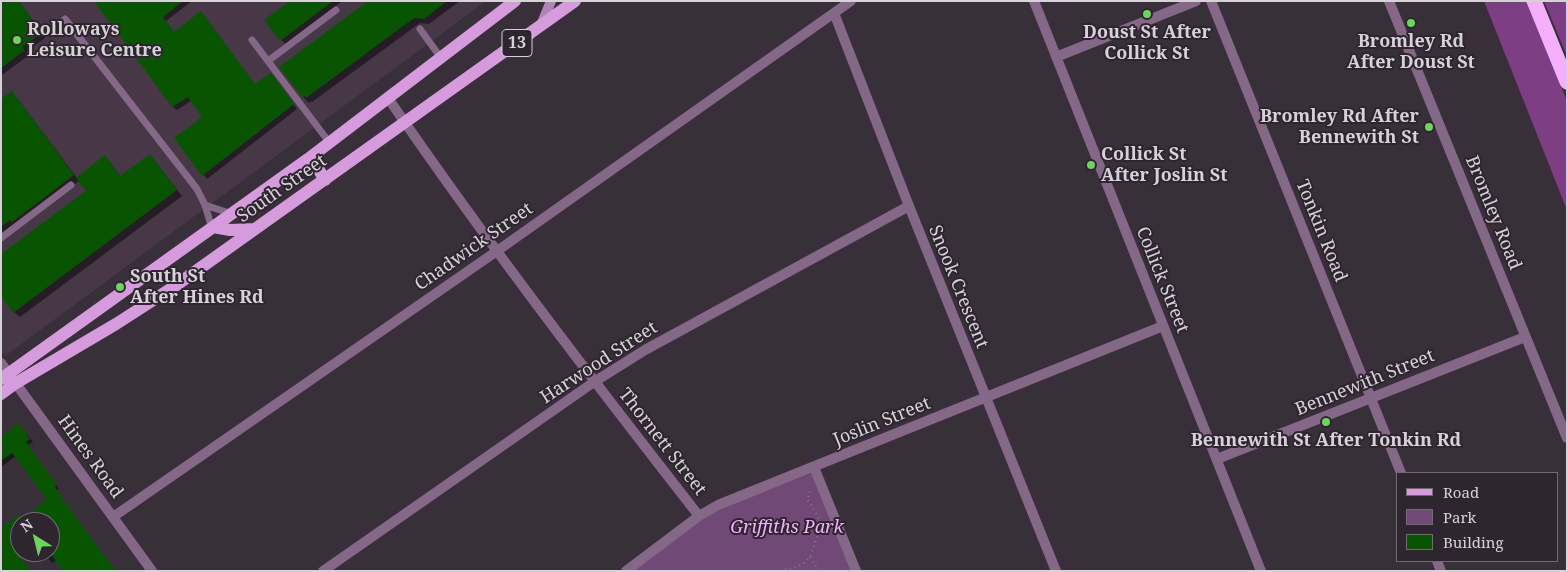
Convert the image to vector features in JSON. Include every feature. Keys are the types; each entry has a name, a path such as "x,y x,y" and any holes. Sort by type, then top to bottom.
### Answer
{"highway":[{"path":"1534,1 1567,82"}],"main road":[{"name":"South Street","path":"1,394 9,379 308,159 515,1"},
{"name":"South Street","path":"9,379 116,324 175,286 575,1"},
{"path":"308,159 317,167 325,180"},
{"path":"214,227 230,230 255,229"}],"street":[{"path":"540,27 550,8 551,1"},
{"name":"Chadwick Street","path":"113,517 497,251 851,1"},
{"name":"Collick Street","path":"1034,1 1261,571"},
{"path":"1056,57 1196,1"},
{"name":"Tonkin Road","path":"1211,1 1401,472"},
{"name":"Bromley Road","path":"1389,1 1567,438"},
{"name":"Snook Crescent","path":"834,13 908,206 1056,571"},
{"name":"Thornett Street","path":"388,98 497,251 594,382 699,516"},
{"name":"Harwood Street","path":"322,571 594,382 645,350 908,206"},
{"name":"Joslin Street","path":"626,571 699,516 718,505 986,399 1163,326"},
{"name":"Bennewith Street","path":"1217,459 1525,337"},
{"name":"Hines Road","path":"1,363 9,379 152,571"},
{"path":"814,467 856,571"}],"lane":[{"path":"268,60 336,10"},
{"path":"64,18 197,189 205,205 210,222 214,227"},
{"path":"420,29 441,58"},
{"path":"252,40 329,142"},
{"path":"1,238 71,185"},
{"path":"205,205 232,214"}],"path":[{"path":"780,571 802,565 810,557 821,525 818,516 807,499 813,486 820,481"},
{"path":"810,557 819,571"}],"shaded area":[{"path":"1,1 486,1 5,356 1,351"},
{"path":"1484,1 1526,1 1567,101 1567,210"},
{"path":"1544,1 1567,1 1567,56"}],"green space":[{"name":"Griffiths Park","path":"812,473 851,571 632,571 699,521 722,508"}],"building":[{"name":"Rolloways Leisure Centre","path":"1,1 19,1 42,33 22,47 25,50 1,68"},
{"path":"94,1 183,1 163,17 174,32 201,11 255,84 271,73 294,104 202,176 174,138 202,117 188,97 172,107"},
{"path":"290,1 333,1 280,41 264,20"},
{"path":"368,1 447,1 424,19 414,18 306,98 305,96 303,98 279,67"},
{"path":"12,91 74,175 12,222 10,220 1,227 1,99"},
{"path":"150,154 177,190 13,313 1,296 1,254 86,191 76,178 105,155 120,176"},
{"path":"19,423 30,439 26,442 57,485 55,487 116,571 63,571 56,562 60,562 60,512 36,512 34,509 47,500 12,453 1,461 1,437"},
{"path":"10,521 10,562 24,562 31,571 1,571 1,528"}],"place":[{"name":"Doust St After Collick St","path":"1147,14"},
{"name":"Bromley Rd After Doust St","path":"1411,23"},
{"name":"Rolloways Leisure Centre","path":"17,40"},
{"name":"Bromley Rd After Bennewith St","path":"1429,127"},
{"name":"Collick St After Joslin St","path":"1091,165"},
{"name":"South St After Hines Rd","path":"120,287"},
{"name":"Bennewith St After Tonkin Rd","path":"1326,422"}]}
